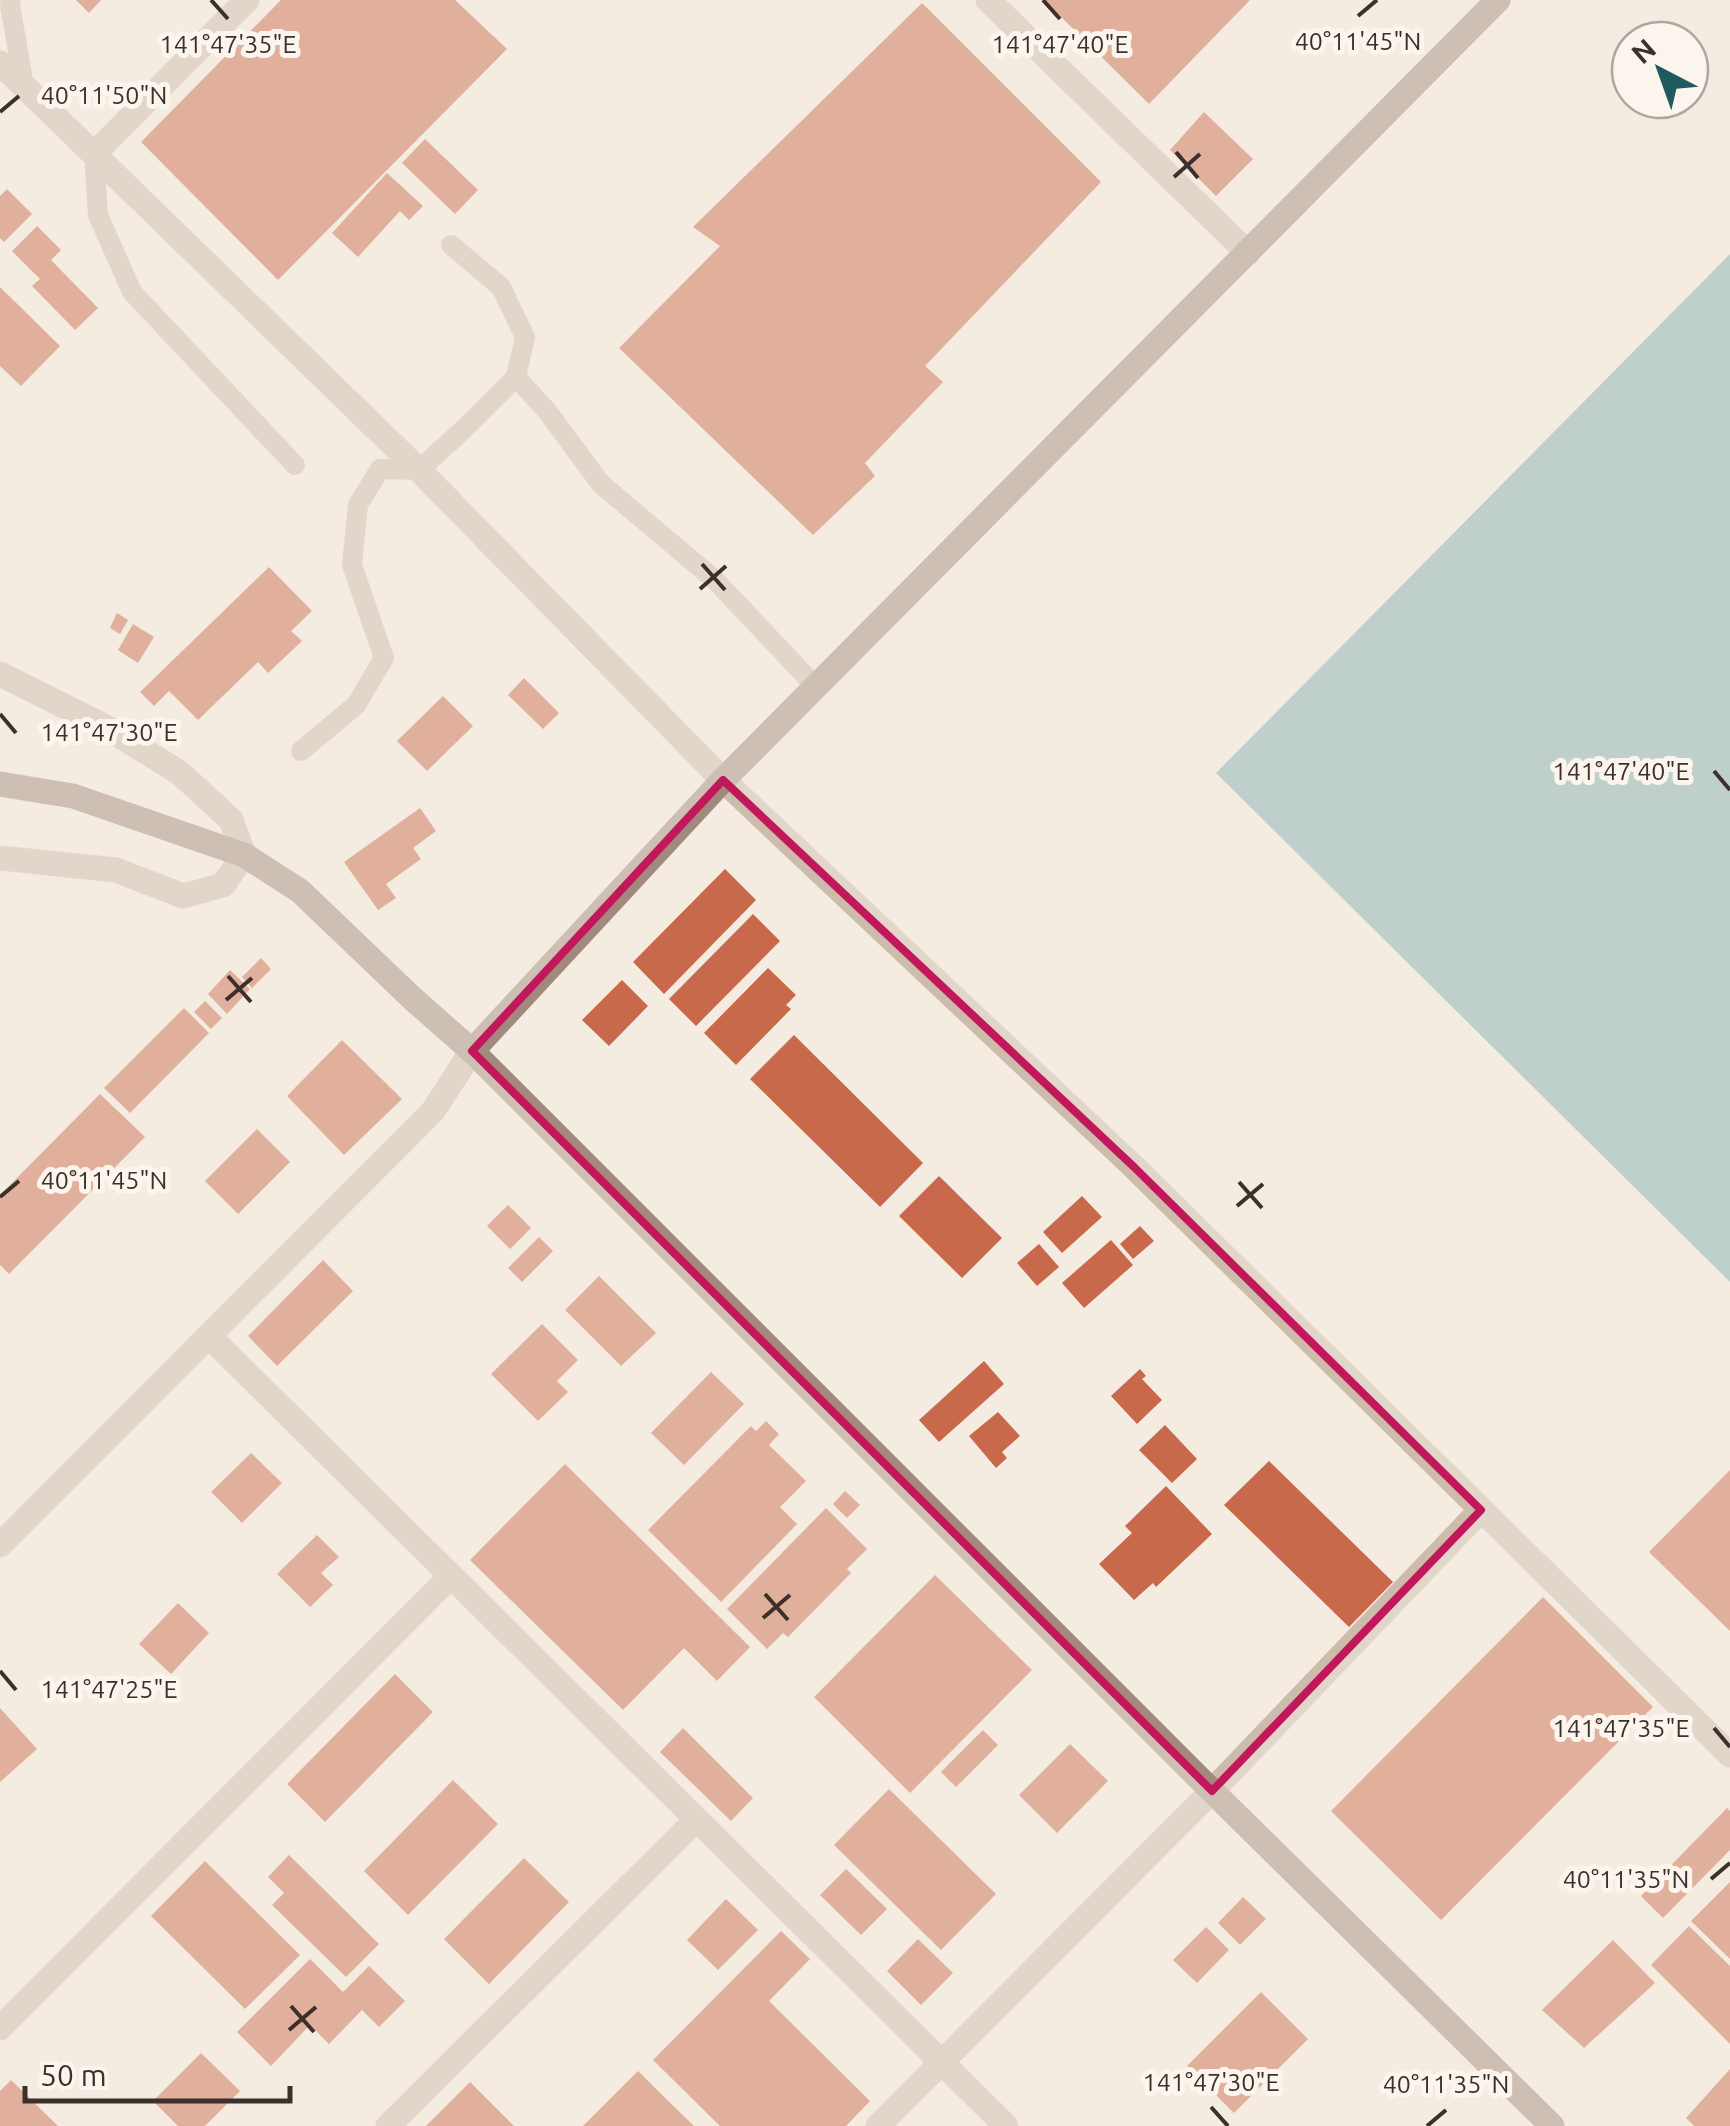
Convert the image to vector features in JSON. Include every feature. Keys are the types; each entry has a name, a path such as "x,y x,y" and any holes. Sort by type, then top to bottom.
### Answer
{"street":[{"path":"94,154 247,0"},
{"path":"988,0 1248,254"},
{"path":"0,1545 433,1111 472,1052 724,780 1498,0"},
{"path":"0,63 419,470 724,780 1134,1167 1730,1756"},
{"path":"0,674 104,726 180,773 230,820 244,855"},
{"path":"0,784 73,796 244,855 300,891 472,1052 1552,2126"},
{"path":"0,858 116,870 184,896 223,886 244,855"},
{"path":"210,1338 1006,2126"},
{"path":"878,2126 1212,1791 1481,1510"},
{"path":"0,2028 451,1576"},
{"path":"388,2126 696,1820"}],"lane":[{"path":"11,0 24,86"},
{"path":"94,154 98,215 132,292 295,466"},
{"path":"301,752 356,704 384,658 352,565 358,505 380,469 419,470 516,376 525,337 501,288 452,245"},
{"path":"516,376 601,484 716,580 816,687"}],"highlighted area":[{"path":"723,780 1134,1167 1481,1510 1212,1791 472,1051"}],"water":[{"path":"1730,254 1730,1282 1216,773"}],"building":[{"path":"76,0 101,0 89,13"},
{"path":"281,0 455,0 507,49 278,280 141,142"},
{"path":"1044,0 1250,0 1149,104"},
{"path":"922,3 1101,182 925,366 943,382 865,463 875,476 813,535 619,348 720,246 693,227"},
{"path":"1204,112 1253,159 1216,196 1170,150"},
{"path":"425,139 478,190 455,214 402,163"},
{"path":"387,173 423,206 409,220 400,211 358,257 332,233"},
{"path":"7,189 32,214 4,242 0,238 0,196"},
{"path":"37,226 61,250 51,260 98,308 75,330 32,286 40,279 12,251"},
{"path":"0,287 60,346 21,386 0,366"},
{"path":"269,567 312,611 291,631 302,641 268,673 258,662 198,720 169,691 154,706 140,692"},
{"path":"117,613 128,620 120,634 110,628"},
{"path":"133,624 154,637 138,663 118,650"},
{"path":"524,678 559,713 543,729 508,695"},
{"path":"443,696 473,726 427,771 397,741"},
{"path":"420,808 436,831 413,848 421,859 386,884 396,898 378,910 344,862"},
{"path":"725,869 756,900 664,994 633,962"},
{"path":"753,914 780,941 696,1026 669,999"},
{"path":"261,958 271,969 252,988 242,977"},
{"path":"768,968 796,995 786,1005 791,1009 736,1065 704,1033"},
{"path":"230,970 250,989 227,1014 208,994"},
{"path":"622,980 648,1006 609,1046 582,1020"},
{"path":"205,1001 222,1018 211,1029 194,1012"},
{"path":"184,1008 209,1033 130,1113 104,1088"},
{"path":"794,1035 923,1163 880,1207 750,1079"},
{"path":"342,1040 402,1099 344,1155 287,1096"},
{"path":"100,1094 145,1137 9,1274 0,1265 0,1195"},
{"path":"257,1129 290,1162 238,1214 205,1181"},
{"path":"939,1176 1002,1238 962,1278 899,1216"},
{"path":"1082,1196 1102,1217 1062,1253 1043,1232"},
{"path":"508,1205 531,1228 510,1249 487,1226"},
{"path":"1140,1226 1154,1241 1133,1259 1120,1244"},
{"path":"539,1237 553,1251 522,1282 508,1268"},
{"path":"1111,1240 1133,1265 1084,1308 1062,1283"},
{"path":"1039,1244 1059,1267 1037,1286 1017,1263"},
{"path":"323,1260 353,1291 277,1366 248,1336"},
{"path":"599,1276 656,1333 621,1366 565,1310"},
{"path":"542,1324 578,1360 557,1381 568,1392 538,1421 491,1374"},
{"path":"984,1361 1004,1384 939,1442 919,1420"},
{"path":"1140,1369 1146,1376 1142,1379 1162,1400 1137,1424 1111,1396"},
{"path":"711,1372 744,1404 684,1465 651,1433"},
{"path":"998,1412 1020,1436 1002,1452 1007,1458 996,1468 969,1436"},
{"path":"766,1421 779,1434 769,1445 806,1481 780,1507 797,1524 721,1602 648,1530 751,1426 756,1431"},
{"path":"1165,1425 1197,1459 1172,1483 1139,1450"},
{"path":"251,1453 282,1483 242,1523 211,1492"},
{"path":"1269,1461 1393,1582 1349,1627 1224,1505"},
{"path":"565,1464 750,1647 717,1681 684,1648 623,1710 470,1560"},
{"path":"1730,1470 1730,1631 1649,1552"},
{"path":"1166,1486 1212,1534 1156,1587 1153,1583 1134,1600 1099,1564 1132,1533 1125,1526"},
{"path":"845,1491 860,1505 847,1518 833,1504"},
{"path":"826,1508 867,1549 847,1569 851,1573 788,1637 783,1633 767,1649 727,1609"},
{"path":"317,1535 339,1557 321,1573 333,1585 310,1607 277,1574"},
{"path":"935,1575 1032,1670 910,1793 814,1697"},
{"path":"1543,1597 1653,1707 1441,1920 1331,1811"},
{"path":"178,1603 209,1633 171,1674 139,1644"},
{"path":"395,1674 433,1712 325,1822 287,1784"},
{"path":"0,1708 37,1749 0,1782"},
{"path":"683,1728 753,1798 731,1821 660,1752"},
{"path":"983,1730 998,1745 956,1787 941,1772"},
{"path":"1070,1744 1108,1781 1057,1833 1019,1795"},
{"path":"453,1780 498,1824 408,1915 364,1871"},
{"path":"889,1789 996,1894 941,1950 834,1845"},
{"path":"1727,1808 1730,1850 1663,1918 1641,1896"},
{"path":"289,1855 379,1944 346,1977 272,1905 284,1893 268,1877"},
{"path":"524,1858 569,1902 489,1984 444,1939"},
{"path":"205,1861 300,1955 245,2009 151,1916"},
{"path":"846,1869 887,1909 861,1935 820,1895"},
{"path":"1730,1882 1730,1959 1691,1921"},
{"path":"1243,1897 1266,1919 1240,1945 1218,1923"},
{"path":"726,1899 758,1930 718,1970 687,1940"},
{"path":"1689,1926 1730,1966 1730,2044 1651,1965"},
{"path":"1206,1927 1229,1950 1197,1983 1173,1960"},
{"path":"781,1931 810,1959 769,2001 870,2101 846,2126 720,2126 653,2060"},
{"path":"918,1939 953,1973 921,2005 887,1971"},
{"path":"1613,1940 1655,1983 1584,2048 1542,2010"},
{"path":"310,1959 343,1992 369,1966 405,2001 379,2027 362,2010 329,2044 310,2025 271,2066 237,2032"},
{"path":"1261,1992 1308,2039 1234,2113 1187,2066"},
{"path":"201,2053 240,2091 205,2126 178,2126 153,2101"},
{"path":"1730,2069 1730,2126 1694,2126 1686,2118"},
{"path":"638,2071 655,2088 694,2126 583,2126"},
{"path":"11,2080 58,2126 0,2126 0,2091"},
{"path":"470,2082 514,2126 426,2126"}]}
